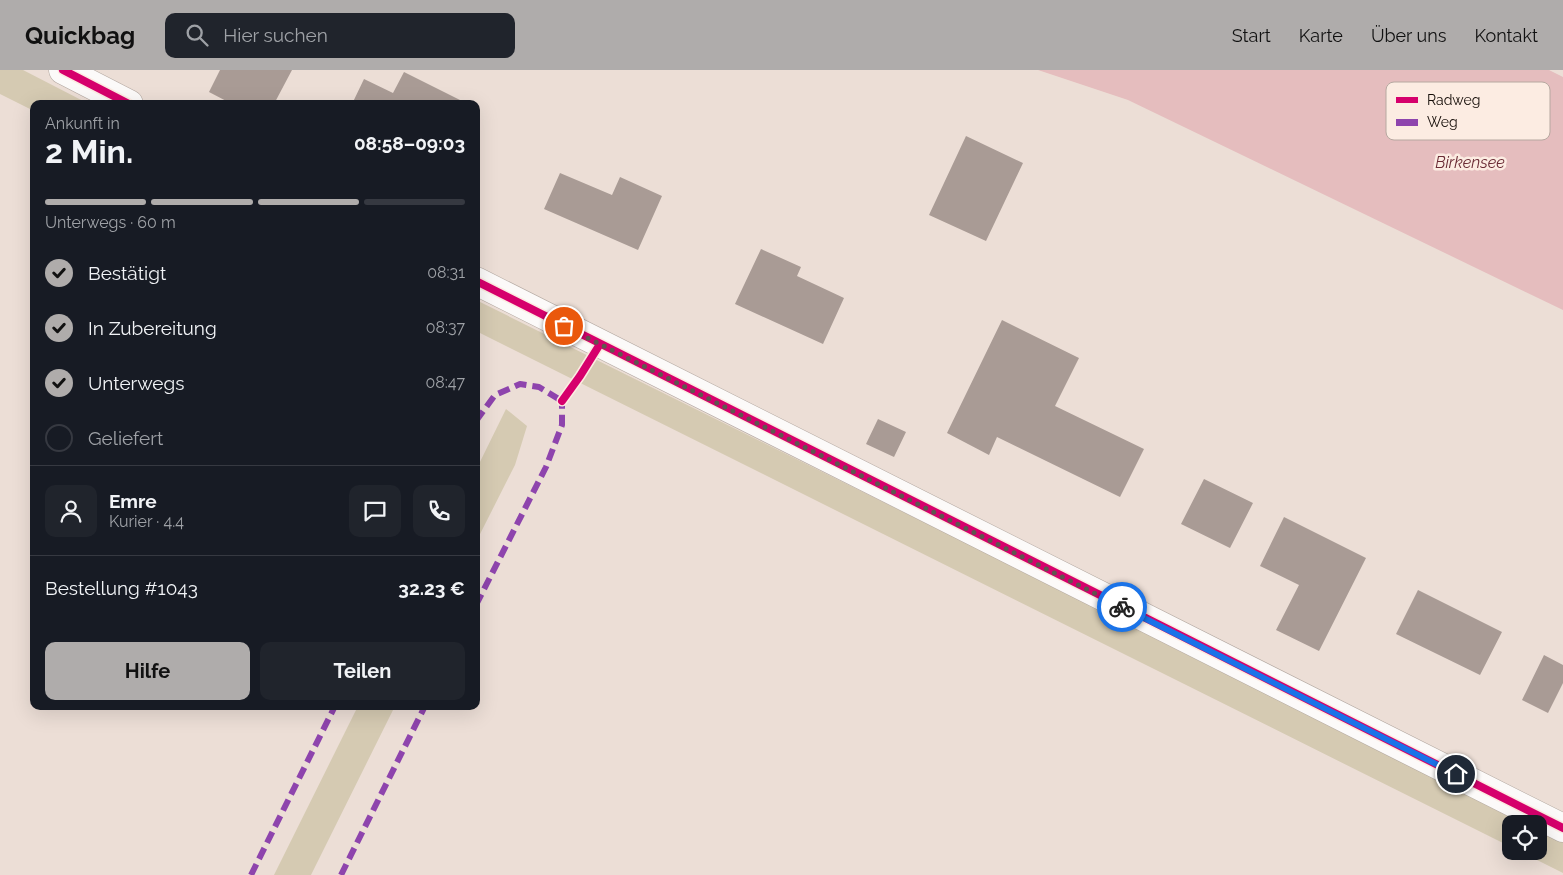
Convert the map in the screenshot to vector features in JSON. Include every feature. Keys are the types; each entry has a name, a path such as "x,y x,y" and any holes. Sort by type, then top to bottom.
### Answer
{"street":[{"path":"63,70 121,100"},
{"path":"480,283 1563,828"}],"shaded area":[{"path":"0,70 23,70 81,100 30,100 30,109 0,94"},
{"path":"480,302 1514,815 1502,815 1502,843 480,333"},
{"path":"506,409 527,426 515,465 480,534 480,462"},
{"path":"356,710 393,710 311,875 274,875"},
{"path":"1547,831 1563,839 1563,873 1537,860 1547,860"}],"water":[{"name":"Birkensee","path":"1038,70 1549,70 1563,77 1563,310 1128,100"}],"building":[{"path":"220,70 292,70 276,100 224,100 209,92"},
{"path":"404,72 460,100 354,100 364,79 393,93"},
{"path":"966,136 1023,163 986,241 929,215"},
{"path":"560,173 612,195 620,177 662,196 638,250 544,209"},
{"path":"761,249 801,267 797,276 844,298 823,344 735,304"},
{"path":"1002,320 1079,358 1055,406 1144,449 1120,497 997,437 989,455 947,433"},
{"path":"878,419 906,432 894,457 866,444"},
{"path":"1204,479 1253,503 1230,548 1181,524"},
{"path":"1284,517 1366,558 1319,651 1276,630 1299,585 1260,566"},
{"path":"1418,590 1502,632 1480,675 1396,634"},
{"path":"1544,655 1563,665 1563,683 1548,713 1522,700"}],"marked path":[{"path":"480,416 495,395 520,384 539,387 562,401"},
{"path":"480,597 546,467 562,425 562,401 564,398"},
{"path":"251,875 333,710"},
{"path":"341,875 423,710"}],"cycle path":[{"path":"63,70 121,100"},
{"path":"480,283 1563,828"},
{"path":"562,401 600,344"}],"way so far":[{"path":"564,326 1122,607"}],"route":[{"path":"1122,607 1456,774"}]}
